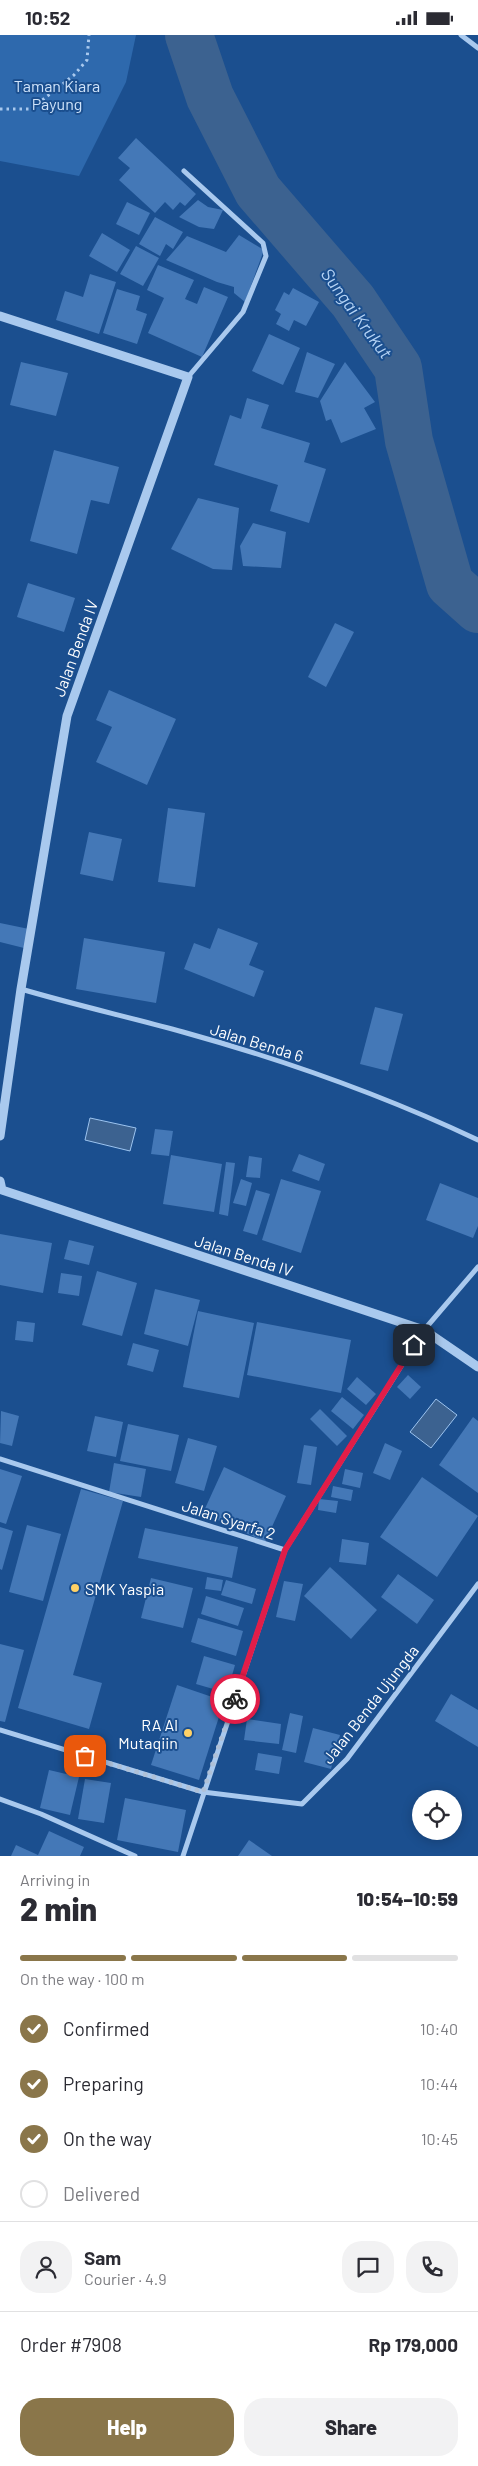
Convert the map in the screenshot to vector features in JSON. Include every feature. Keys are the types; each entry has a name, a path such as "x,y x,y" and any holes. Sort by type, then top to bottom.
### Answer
{"street":[{"path":"461,35 478,48"},
{"path":"0,316 188,377 243,312 266,256 263,243 184,171"},
{"name":"Jalan Benda IV","path":"0,1136 67,716 188,377"},
{"name":"Jalan Benda 6","path":"22,989 275,1059 346,1084 423,1115 478,1140"},
{"name":"Jalan Benda IV","path":"0,1181 2,1190 424,1330 478,1367"},
{"path":"285,1550 424,1330 478,1267"},
{"name":"Jalan Syarfa 2","path":"0,1459 285,1550 183,1856"},
{"name":"Jalan Benda Ujungda","path":"203,1792 302,1804 347,1759 478,1584"},
{"path":"0,1730 203,1792"},
{"path":"0,1799 41,1814 135,1856"}],"path":[{"path":"0,109 31,109 74,75 87,60 89,35"}],"green space":[{"name":"Taman Kiara Payung","path":"0,35 136,35 126,82 79,176 0,161"}],"shaded area":[{"path":"90,1118 136,1128 130,1151 85,1140"},
{"path":"436,1399 457,1415 431,1448 410,1432"}],"building":[{"path":"136,138 196,194 185,206 180,202 173,210 165,202 155,213 119,180 130,168 118,158"},
{"path":"198,200 208,207 223,210 214,229 199,227 179,217"},
{"path":"127,202 150,213 139,235 116,224"},
{"path":"155,217 183,232 173,249 166,244 160,256 139,244"},
{"path":"102,233 130,250 117,272 89,256"},
{"path":"239,235 264,250 245,302 234,293 234,287 217,282 166,260 187,236 226,252"},
{"path":"136,246 159,258 143,286 120,274"},
{"path":"158,265 194,280 185,299 197,304 204,287 228,297 202,357 148,333 164,298 147,290"},
{"path":"90,274 116,282 99,334 56,320 65,291 83,297"},
{"path":"293,288 319,302 306,326 294,320 289,331 276,324 281,314 275,310 284,292 289,295"},
{"path":"117,289 140,296 136,310 147,314 137,344 103,333"},
{"path":"269,334 300,348 283,385 252,371"},
{"path":"307,352 335,364 318,398 295,392"},
{"path":"21,362 68,373 56,416 10,405"},
{"path":"345,362 375,402 364,408 376,429 341,443 331,419 326,421 320,401"},
{"path":"247,398 269,405 261,428 310,443 304,462 326,469 309,523 270,511 278,485 214,465 230,415 241,419"},
{"path":"54,450 119,467 109,504 91,500 77,554 30,541"},
{"path":"198,498 239,508 232,570 213,569 171,549"},
{"path":"253,523 286,532 281,568 243,566 240,546"},
{"path":"28,583 75,598 64,632 17,617"},
{"path":"335,623 354,632 326,687 308,677"},
{"path":"109,690 176,719 147,785 96,762 112,727 96,720"},
{"path":"168,808 205,813 195,887 158,882"},
{"path":"89,832 122,839 113,881 80,874"},
{"path":"0,923 29,929 24,948 0,942"},
{"path":"218,928 258,943 249,965 264,971 254,997 184,969 194,943 210,949"},
{"path":"84,938 165,952 156,1003 76,989"},
{"path":"375,1007 403,1014 388,1071 360,1064"},
{"path":"155,1129 173,1131 169,1156 151,1154"},
{"path":"299,1154 325,1164 319,1181 292,1171"},
{"path":"171,1155 222,1164 214,1212 163,1204"},
{"path":"249,1156 262,1158 260,1178 246,1177"},
{"path":"226,1162 235,1163 228,1216 219,1214"},
{"path":"241,1179 252,1183 246,1206 233,1203"},
{"path":"281,1179 321,1191 301,1253 262,1240"},
{"path":"440,1183 478,1198 478,1226 473,1238 426,1220"},
{"path":"256,1190 270,1194 257,1235 243,1231"},
{"path":"0,1234 52,1243 43,1293 0,1285"},
{"path":"69,1240 94,1246 89,1265 64,1259"},
{"path":"97,1271 137,1283 122,1336 82,1325"},
{"path":"61,1273 82,1276 79,1296 58,1293"},
{"path":"155,1289 200,1300 188,1346 144,1334"},
{"path":"198,1311 254,1323 239,1398 183,1387"},
{"path":"17,1321 35,1323 33,1342 15,1340"},
{"path":"257,1322 351,1340 341,1393 247,1375"},
{"path":"133,1343 159,1350 153,1372 127,1365"},
{"path":"408,1375 421,1387 410,1399 397,1387"},
{"path":"357,1377 376,1394 366,1405 347,1389"},
{"path":"342,1397 364,1415 353,1429 331,1411"},
{"path":"320,1409 347,1436 337,1446 310,1419"},
{"path":"1,1411 19,1416 12,1446 0,1443"},
{"path":"95,1416 123,1422 116,1457 87,1451"},
{"path":"473,1417 478,1421 478,1493 439,1465"},
{"path":"128,1424 179,1435 171,1471 120,1461"},
{"path":"188,1438 217,1446 204,1491 175,1483"},
{"path":"385,1443 402,1451 390,1480 373,1473"},
{"path":"304,1445 317,1447 311,1485 297,1483"},
{"path":"114,1463 146,1469 141,1497 109,1492"},
{"path":"224,1467 286,1496 265,1542 203,1513"},
{"path":"0,1469 22,1476 6,1524 0,1522"},
{"path":"345,1469 363,1473 360,1488 342,1484"},
{"path":"422,1477 478,1516 437,1577 380,1537"},
{"path":"333,1486 353,1490 351,1501 331,1497"},
{"name":"SMK Yaspia","path":"81,1489 123,1501 73,1675 102,1683 89,1729 18,1708"},
{"path":"319,1499 338,1501 336,1513 318,1510"},
{"path":"27,1525 61,1534 43,1601 9,1592"},
{"path":"0,1527 13,1531 2,1570 0,1569"},
{"path":"145,1528 238,1547 232,1578 138,1558"},
{"path":"342,1539 369,1543 366,1565 339,1562"},
{"path":"330,1567 377,1610 351,1639 304,1596"},
{"path":"398,1574 434,1600 417,1624 381,1597"},
{"path":"207,1577 223,1580 221,1591 205,1589"},
{"path":"151,1578 193,1588 183,1628 141,1618"},
{"path":"226,1580 256,1589 252,1604 221,1595"},
{"path":"284,1581 303,1584 295,1621 276,1617"},
{"path":"206,1596 244,1608 238,1626 201,1614"},
{"path":"198,1618 243,1631 236,1656 191,1642"},
{"path":"0,1644 24,1650 5,1722 0,1721"},
{"path":"204,1656 235,1665 227,1693 196,1684"},
{"name":"RA Al Mutaqiin","path":"177,1685 224,1701 199,1780 151,1765"},
{"path":"451,1694 478,1710 478,1747 435,1721"},
{"path":"290,1713 303,1716 296,1753 282,1750"},
{"path":"247,1719 281,1724 279,1744 244,1740"},
{"path":"313,1728 340,1735 331,1769 304,1762"},
{"path":"258,1753 282,1757 279,1774 255,1770"},
{"path":"49,1770 79,1777 70,1815 40,1808"},
{"path":"85,1779 111,1783 104,1823 78,1819"},
{"path":"125,1798 186,1810 178,1852 117,1840"},
{"path":"49,1831 84,1847 80,1856 11,1856 16,1845 38,1855"},
{"path":"249,1840 272,1856 238,1856"}],"waterway":[{"name":"Sungai Krukut","path":"189,35 210,97 258,191 353,301 398,368 409,441 450,584 478,609"}],"way so far":[{"path":"85,1756 203,1792 235,1699"}],"place":[{"name":"SMK Yaspia","path":"75,1588"},
{"name":"RA Al Mutaqiin","path":"188,1733"}],"route":[{"path":"235,1699 285,1550 414,1345"}]}
